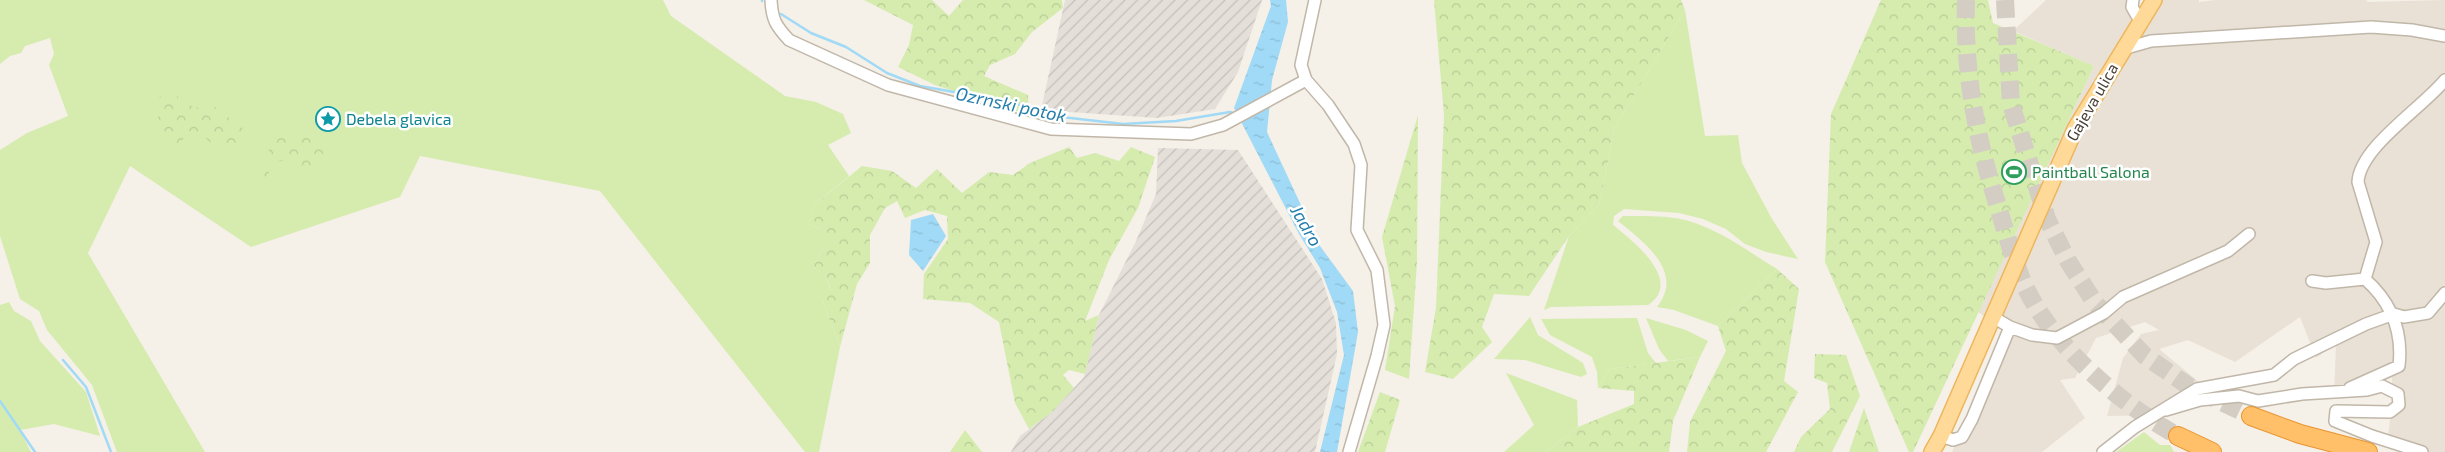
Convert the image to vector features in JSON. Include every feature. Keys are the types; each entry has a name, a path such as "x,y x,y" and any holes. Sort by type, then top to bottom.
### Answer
{"highway":[{"path":"2250,416 2300,434 2368,452"},
{"path":"2178,436 2212,452"}],"main road":[{"path":"2123,49 2154,0"},
{"name":"Gajeva ulica","path":"1932,452 1941,436 2075,129 2123,49"}],"street":[{"path":"771,0 772,16 778,28 789,40 888,85 1052,129 1191,134 1223,126 1286,93 1306,80"},
{"path":"1315,0 1301,65 1306,80 1328,106 1354,144 1361,165 1357,230 1377,270 1384,325 1376,361 1349,452"},
{"path":"2133,0 2132,7 2140,21"},
{"name":"Gajeva ulica","path":"2123,49 2150,41 2371,27 2412,30 2445,36"},
{"path":"2365,279 2376,242 2358,182 2358,173 2362,164 2378,145 2445,80"},
{"path":"1993,317 2010,327 2032,335 2057,338 2104,313 2123,297 2228,251 2249,234"},
{"path":"2312,281 2326,283 2365,279 2378,290 2394,314 2401,350 2399,366 2359,386 2324,394"},
{"path":"2103,452 2135,427 2166,410 2197,389 2274,375 2294,359 2340,336 2394,314 2404,317 2428,313 2445,293"},
{"path":"1941,436 1953,440 1962,437 1975,412 2010,327"},
{"path":"2166,410 2200,400 2239,396 2258,401 2302,394 2367,390 2382,386 2398,394 2399,405 2390,412 2336,411 2335,421 2372,436 2422,452"}],"shaded area":[{"path":"1065,0 1262,0 1238,72 1215,109 1157,118 1041,110"},
{"path":"2046,0 2138,0 2140,11 2151,0 2199,0 2199,2 2216,0 2366,0 2368,2 2445,0 2445,452 2408,452 2387,444 2392,404 2392,377 2357,396 2334,397 2336,344 2316,358 2300,317 2235,362 2188,340 2159,349 2211,392 2168,415 2107,416 2123,358 2141,334 2159,330 2145,322 2096,338 2075,378 2060,380 2085,418 2042,452 1952,452 2004,330 1978,312 2094,66 2013,31"},
{"path":"1158,148 1238,150 1322,279 1336,323 1337,354 1315,452 1011,452 1020,436 1052,412 1084,377 1099,315 1136,241 1156,194"}],"green space":[{"path":"0,0 663,0 671,16 785,96 816,102 843,114 851,133 828,145 849,176 814,205 809,224 825,231 825,244 813,267 825,275 831,291 823,302 840,347 819,452 805,452 600,191 420,156 400,197 251,247 130,166 88,253 205,452 117,452 92,385 47,330 39,311 20,299 0,236 0,150 27,133 68,116 49,65 54,54 50,38 25,46 21,53 10,56 0,64"},
{"path":"864,0 932,0 949,16 963,0 1062,0 1063,8 1032,32 1015,54 990,65 984,76 1028,95 1029,115 935,85 898,67 909,45 913,25"},
{"path":"1434,0 1681,0 1685,10 1615,127 1599,205 1569,236 1529,296 1494,294 1482,327 1492,342 1453,379 1425,372 1436,308 1444,115"},
{"path":"1881,0 1988,0 1993,23 2094,66 1913,452 1909,452 1825,262 1831,114"},
{"path":"1685,10 1705,136 1738,135 1742,163 1772,219 1798,259 1766,252 1745,244 1726,229 1703,219 1679,213 1624,209 1614,216 1613,225 1652,262 1658,273 1661,285 1658,295 1648,305 1551,307 1544,310 1569,236 1599,205 1615,127"},
{"path":"170,90 195,107 215,107 245,130 242,145 230,151 211,143 199,132 190,131 180,143 162,148 158,119 160,94"},
{"path":"1418,115 1417,262 1409,379 1385,370 1395,306 1382,237"},
{"path":"293,132 309,135 330,145 321,163 306,172 288,160 276,162 262,182 256,179 273,141"},
{"path":"1069,147 1077,158 1095,153 1119,161 1131,147 1155,157 1138,208 1109,260 1085,321 1099,315 1085,374 1069,370 1063,375 1074,388 1052,412 1029,429 1015,403 999,322 970,303 923,299 924,274 948,239 947,216 925,210 905,218 897,201 885,208 870,235 870,263 857,284 840,347 823,302 831,290 825,275 813,267 825,244 825,231 809,224 814,205 862,166 892,171 916,188 937,169 962,193 989,172 1013,175 1030,163"},
{"path":"1623,216 1656,216 1689,221 1701,225 1734,242 1777,269 1718,326 1674,310 1657,307 1664,294 1666,282 1664,270 1649,248 1618,221"},
{"path":"1777,269 1799,289 1784,381 1798,392 1766,452 1687,452 1690,422 1726,351 1718,326"},
{"path":"9,302 14,311 31,321 40,341 86,392 100,436 54,424 20,430 31,452 0,452 0,305"},
{"path":"1530,317 1538,335 1583,363 1587,374 1581,377 1525,360 1494,359"},
{"path":"1637,318 1648,353 1656,363 1610,369 1598,388 1597,372 1592,357 1550,335 1541,319"},
{"path":"1646,318 1686,330 1708,341 1700,357 1668,361 1659,349"},
{"path":"1815,354 1846,355 1860,396 1832,452 1794,452 1801,437 1830,409 1827,383 1814,378"},
{"path":"1700,357 1673,421 1669,452 1545,452 1578,427 1634,404 1634,391 1598,388 1610,369"},
{"path":"1506,373 1577,400 1578,427 1545,452 1504,452 1534,425"},
{"path":"1380,392 1400,400 1385,452 1358,452"},
{"path":"1864,408 1879,452 1849,452"},
{"path":"965,430 982,452 950,452"},
{"path":"2144,432 2160,445 2170,445 2174,452 2116,452"}],"water":[{"name":"Jadro","path":"1270,0 1286,0 1288,22 1272,80 1267,132 1320,246 1353,291 1358,332 1337,452 1320,452 1344,355 1337,312 1320,268 1299,234 1234,108 1271,6"},
{"path":"933,214 946,236 923,271 909,255 911,220"}],"waterway":[{"name":"Ozrnski potok","path":"781,14 811,33 846,47 887,73 920,86 1011,102 1053,116 1123,124 1176,121 1230,112 1236,114"},
{"path":"63,360 86,387 111,452"},
{"path":"0,401 35,452"}],"tunnel":[{"path":"1966,0 1969,72 1980,143 2021,277 2048,325 2087,368 2132,406 2178,436"},
{"path":"2005,0 2011,104 2047,219 2068,261 2095,303 2145,356 2190,387 2251,416"}],"place":[{"name":"Debela glavica","path":"328,119"},
{"name":"Paintball Salona","path":"2014,172"}]}
